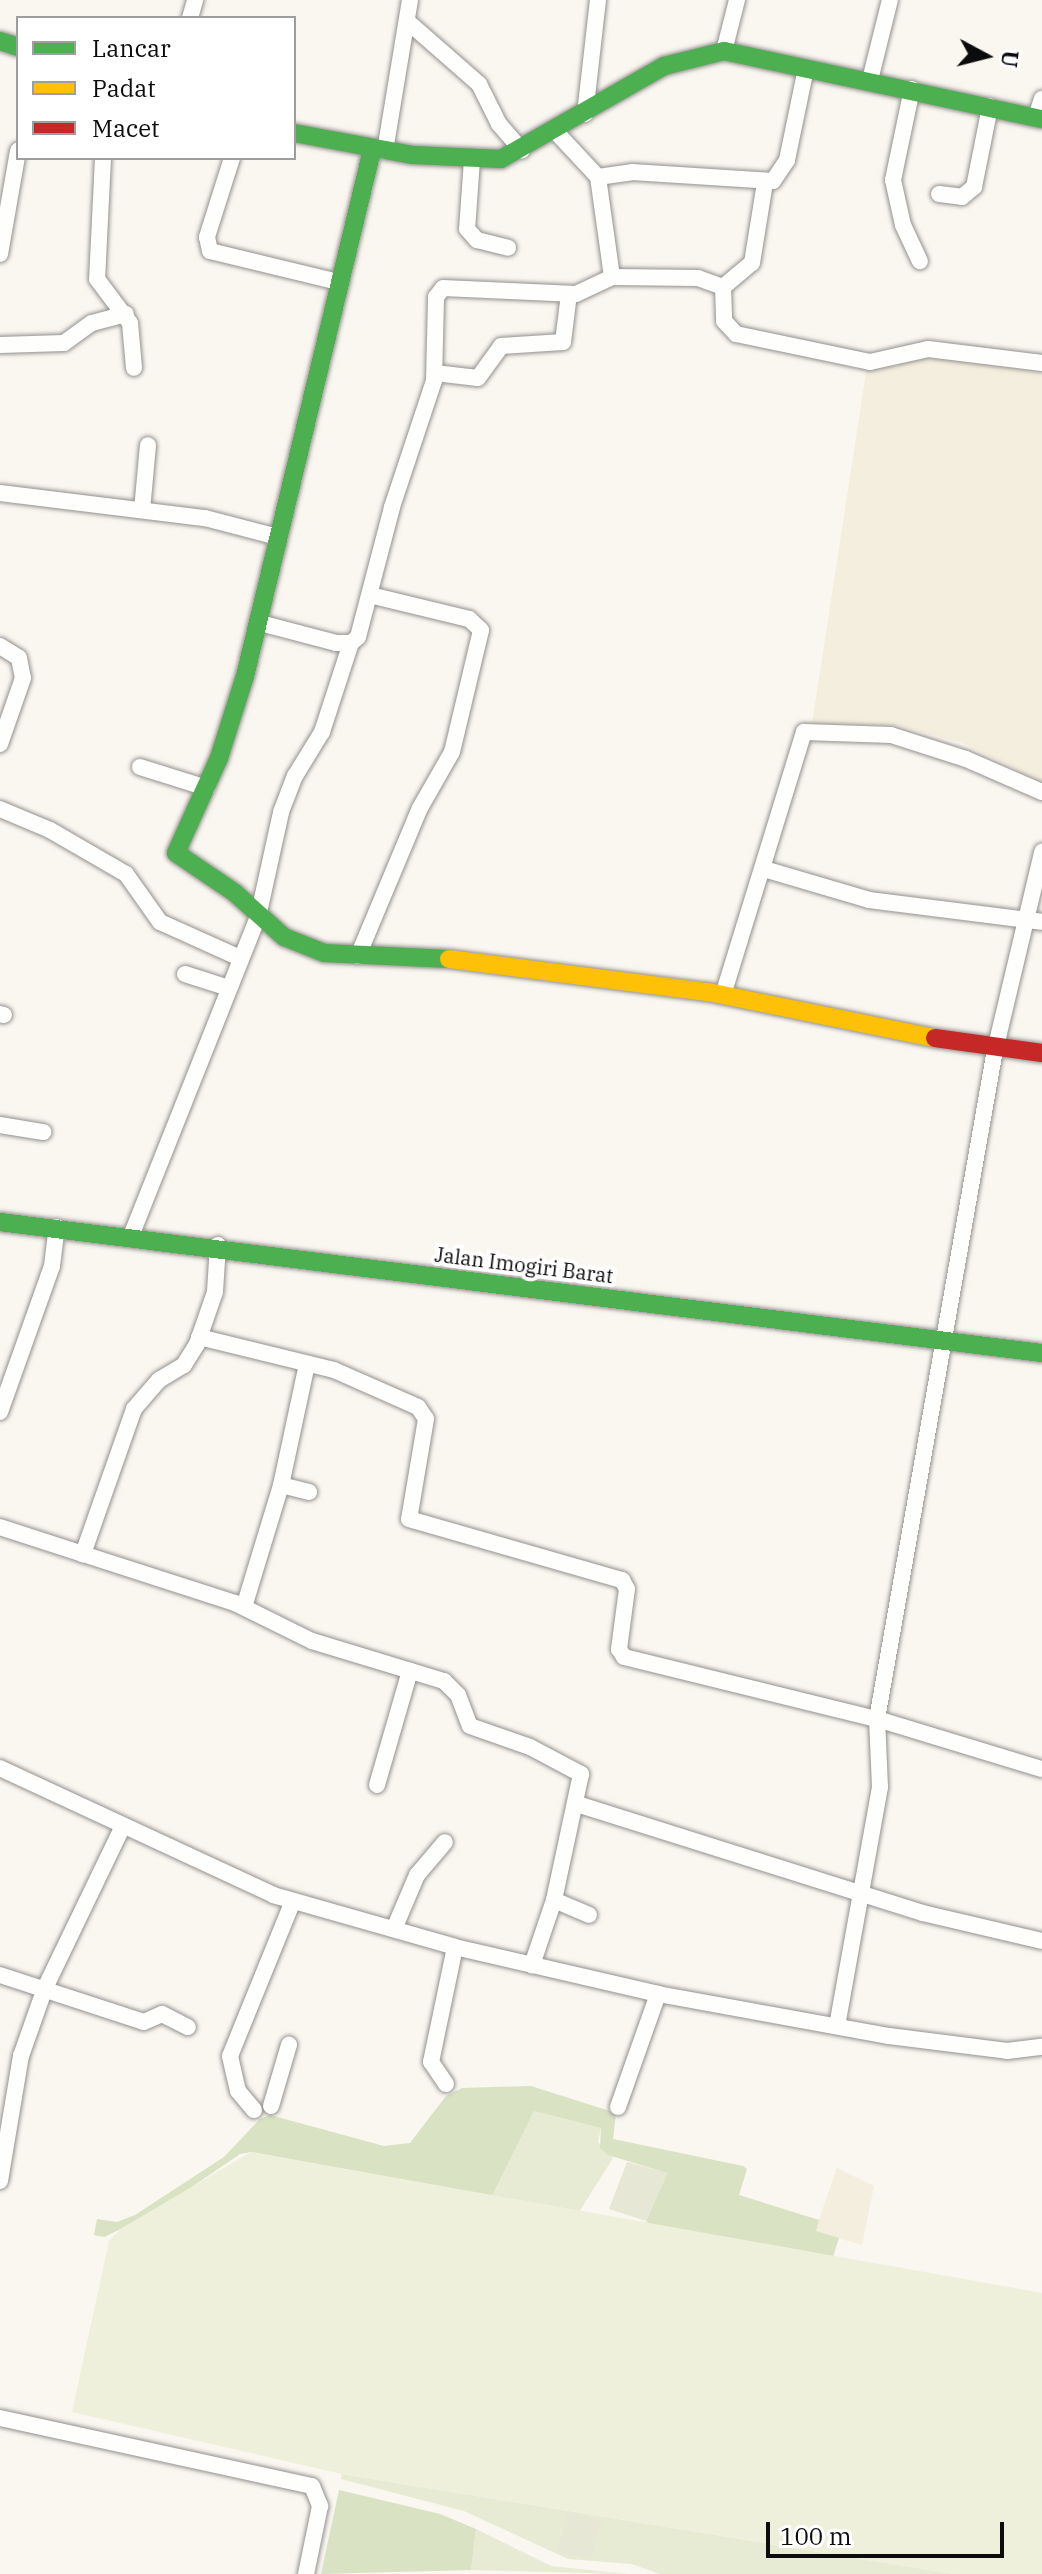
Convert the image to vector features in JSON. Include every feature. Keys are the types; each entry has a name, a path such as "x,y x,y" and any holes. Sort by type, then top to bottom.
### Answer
{"street":[{"path":"410,0 379,150 338,282 260,623 207,788 176,853 235,893 258,917 297,944 358,956 413,955 723,995 995,1050 1042,1053"},
{"path":"585,114 598,0"},
{"path":"724,51 737,0"},
{"path":"870,80 890,0"},
{"path":"407,21 479,84 499,124 522,150"},
{"path":"296,133 379,150 472,160 522,150 664,66 724,51 990,107 1040,112"},
{"path":"598,177 632,172 765,183 779,178 787,160 806,68"},
{"path":"912,89 893,180 903,225 920,261"},
{"path":"939,194 962,197 974,187 990,107"},
{"path":"556,132 598,177 612,277"},
{"path":"0,254 16,160"},
{"path":"103,160 97,279 105,296 126,314 134,368"},
{"path":"231,160 207,237 210,251 338,282"},
{"path":"472,160 467,229 477,240 508,248"},
{"path":"723,287 752,263 765,183"},
{"path":"131,1236 226,987 258,917 281,812 295,776 322,732 351,643 361,631 435,373 440,290 569,294 612,277 698,278 723,287"},
{"path":"723,287 724,321 736,334 870,362 928,349 1042,363"},
{"path":"435,373 478,378 501,346 563,342 569,294"},
{"path":"0,345 64,343 82,328 126,314"},
{"path":"142,510 148,445"},
{"path":"0,493 142,510 278,537"},
{"path":"358,956 420,808 452,752 481,630 469,619 370,595"},
{"path":"260,623 351,643"},
{"path":"0,646 19,658 23,678 0,744"},
{"path":"723,995 764,869 799,739 806,731 891,735 966,759 1042,792"},
{"path":"140,767 207,788"},
{"path":"0,809 50,830 126,874 160,922 238,957"},
{"path":"837,2026 880,1787 877,1719 995,1050 1034,921 1042,852"},
{"path":"764,869 869,900 1034,921"},
{"path":"185,974 226,987"},
{"path":"0,1125 43,1132"},
{"name":"Jalan Imogiri Barat","path":"0,1222 56,1234 131,1236 218,1251 944,1345 1042,1353"},
{"path":"0,1412 52,1266 56,1234"},
{"path":"83,1554 134,1409 159,1380 184,1365 199,1337 215,1292 218,1251"},
{"path":"199,1337 356,1377 423,1411 425,1431 409,1519 625,1584 619,1649 624,1657 877,1719 1042,1769"},
{"path":"244,1607 281,1485 307,1364"},
{"path":"281,1485 309,1492"},
{"path":"0,1527 244,1607 312,1641 451,1686 470,1726 530,1747 581,1774 554,1900 532,1965"},
{"path":"377,1785 410,1671"},
{"path":"0,1768 293,1901 455,1947 658,1994 837,2026 1007,2051 1042,2047"},
{"path":"577,1804 982,1929 1042,1941"},
{"path":"0,2181 21,2056 45,1988 123,1826"},
{"path":"394,1929 417,1875 445,1842"},
{"path":"554,1900 589,1915"},
{"path":"289,2045 262,2108 238,2091 230,2056 293,1901"},
{"path":"446,2084 431,2062 455,1947"},
{"path":"0,1975 144,2022 162,2014 188,2027"},
{"path":"618,2107 658,1994"},
{"path":"0,2418 312,2486 320,2506 306,2574"}],"shaded area":[{"path":"934,356 1042,373 1042,782 963,743 895,725 812,724 867,366 896,367 908,359"},
{"path":"837,2168 874,2186 862,2245 815,2231"}],"green space":[{"path":"531,2086 616,2113 613,2139 743,2166 747,2169 739,2195 819,2220 816,2231 839,2238 833,2257 650,2226 646,2221 667,2173 608,2155 600,2148 601,2128 534,2111 492,2196 251,2152 240,2154 152,2214 104,2237 94,2235 97,2219 117,2222 135,2215 224,2157 260,2119 270,2115 384,2146 410,2143 446,2096 462,2088"},
{"path":"534,2111 601,2128 598,2142 613,2158 579,2212 492,2196"},
{"path":"251,2152 1042,2293 1042,2574 954,2574 342,2474 72,2412 109,2241 122,2228"},
{"path":"627,2162 668,2173 646,2221 609,2209"},
{"path":"342,2474 954,2574 660,2574 632,2564 568,2559 464,2511 341,2479"},
{"path":"339,2490 440,2514 476,2529 471,2570 321,2574"},
{"path":"568,2512 602,2521 591,2560 558,2551"},
{"path":"476,2529 551,2566 627,2574 471,2570"}],"traffic: fast":[{"path":"0,41 16,46"},
{"path":"296,133 413,155 501,159 664,66 724,51 1042,119"},
{"path":"372,150 245,676 219,758 176,853 235,893 284,937 324,953 449,959"},
{"path":"0,1222 1042,1353"}],"traffic: slow":[{"path":"449,959 708,992 935,1038"}],"traffic: jam":[{"path":"935,1038 1042,1053"}]}
